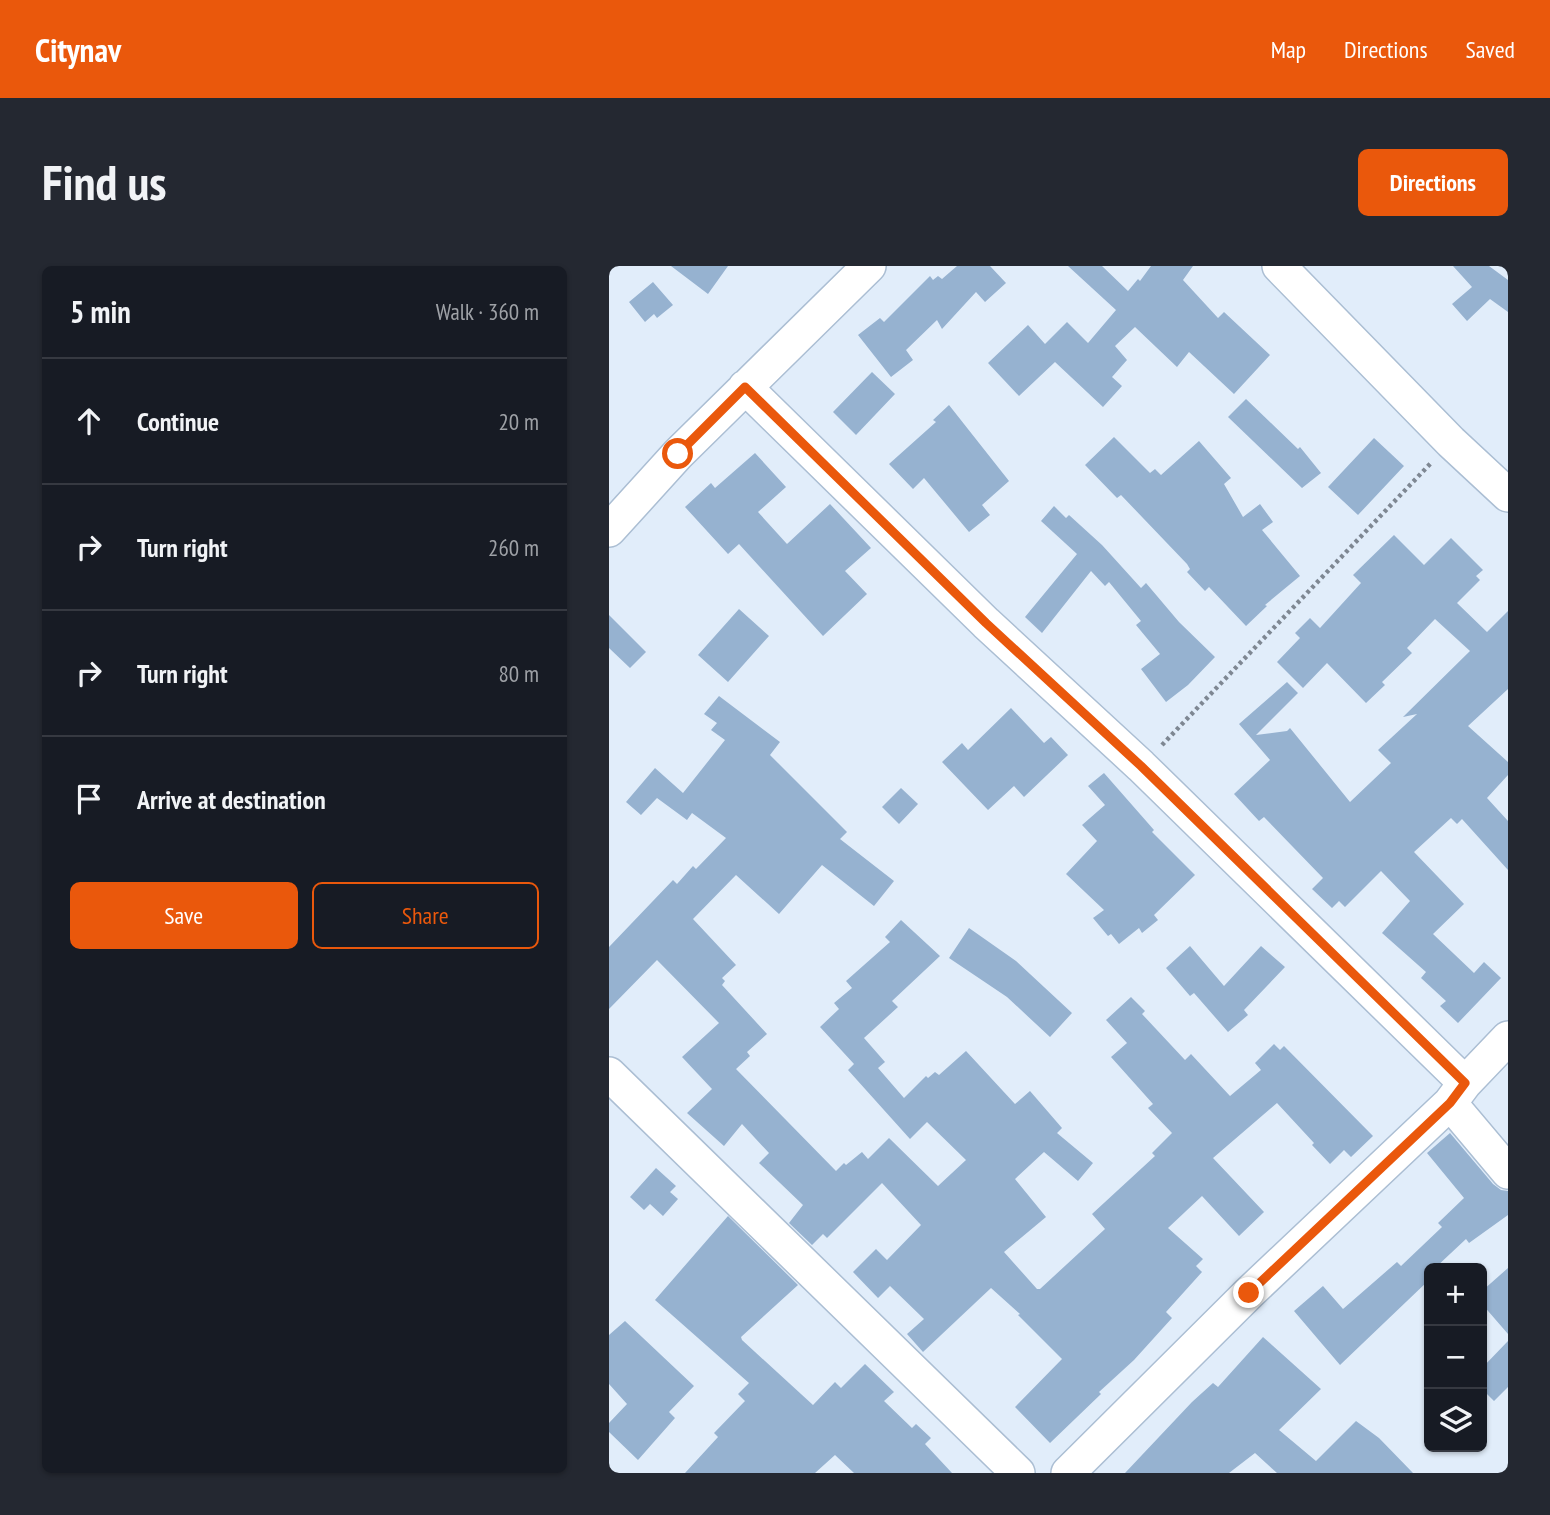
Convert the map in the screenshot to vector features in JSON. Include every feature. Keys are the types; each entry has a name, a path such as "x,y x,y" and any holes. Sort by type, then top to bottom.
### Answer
{"street":[{"path":"612,522 869,266"},
{"path":"1279,266 1451,442 1508,495"},
{"path":"745,387 986,623 1141,766 1458,1093 1508,1172"},
{"path":"1068,1473 1249,1293 1458,1093 1508,1038"},
{"path":"609,1074 1018,1473"}],"path":[{"path":"1141,766 1451,442"}],"building":[{"path":"671,266 728,266 708,294"},
{"path":"957,266 990,266 1006,283 985,302 976,292 942,329 937,320 906,350 913,360 891,377 858,335 880,318 884,322 930,276 933,280 938,276 942,279"},
{"path":"1068,266 1102,266 1128,291 1151,266 1193,266 1183,280 1218,318 1224,312 1270,355 1234,394 1189,352 1177,367 1135,327 1115,346 1127,360 1112,377 1122,386 1103,407 1055,362 1019,396 988,363 1028,325 1045,344 1067,322 1088,343 1116,310"},
{"path":"1453,266 1489,266 1508,280 1508,312 1490,299 1467,321 1452,304 1472,287"},
{"path":"653,282 673,305 657,318 654,314 645,322 629,302"},
{"path":"872,372 895,394 856,435 833,412"},
{"path":"1246,399 1298,449 1300,447 1321,473 1302,488 1228,417"},
{"path":"949,405 1009,481 982,505 990,515 969,532 924,478 913,489 889,464 936,422 933,420"},
{"path":"1114,437 1150,473 1155,469 1161,475 1199,441 1231,478 1224,484 1243,517 1260,504 1273,522 1262,530 1300,576 1265,605 1267,606 1246,626 1209,587 1205,591 1187,572 1190,569 1187,564 1121,495 1117,498 1085,465"},
{"path":"1374,438 1404,466 1358,515 1328,487"},
{"path":"755,453 786,487 758,512 787,544 830,504 871,548 845,571 867,594 823,636 739,544 728,554 685,507 711,483 715,488"},
{"path":"1054,506 1066,518 1069,515 1102,545 1141,588 1146,583 1179,622 1215,657 1188,685 1166,702 1141,669 1160,654 1136,625 1141,621 1109,582 1105,586 1091,571 1042,633 1025,617 1077,554 1041,521"},
{"path":"1394,535 1424,565 1451,538 1483,570 1476,576 1480,580 1457,603 1487,632 1508,611 1508,689 1468,726 1508,762 1508,775 1487,798 1508,821 1508,870 1462,819 1457,824 1451,818 1414,852 1464,904 1433,934 1474,973 1484,962 1501,978 1458,1023 1440,1006 1446,1001 1421,978 1426,972 1382,933 1410,901 1381,871 1345,907 1339,901 1332,908 1312,889 1323,878 1264,817 1259,821 1234,794 1270,760 1239,724 1287,682 1298,693 1256,735 1287,731 1290,728 1350,802 1391,763 1378,750 1417,714 1403,717 1470,651 1435,619 1407,648 1412,653 1382,682 1385,685 1366,703 1327,663 1303,688 1277,662 1300,638 1295,633 1310,618 1320,628 1361,583 1353,575"},
{"path":"739,609 769,636 728,682 698,655"},
{"path":"609,615 646,652 630,668 609,648"},
{"path":"719,696 780,742 770,755 847,832 840,839 894,881 874,906 822,865 779,914 736,875 693,919 736,965 722,978 725,981 722,985 767,1034 747,1052 750,1056 736,1069 836,1171 862,1152 868,1159 889,1138 938,1186 966,1160 927,1122 910,1139 848,1070 854,1064 820,1027 839,1009 834,1003 852,988 846,981 890,942 885,937 901,920 940,956 892,1001 898,1007 864,1038 885,1062 878,1068 904,1098 926,1076 928,1078 935,1072 939,1075 966,1051 1015,1104 1030,1091 1062,1128 1057,1133 1093,1163 1078,1181 1044,1152 1015,1179 1046,1217 1004,1252 1037,1289 1105,1229 1092,1214 1155,1156 1152,1153 1172,1133 1148,1108 1153,1104 1111,1057 1127,1043 1106,1020 1131,997 1145,1011 1142,1014 1185,1060 1191,1054 1230,1096 1261,1070 1255,1063 1274,1044 1280,1050 1284,1046 1373,1136 1351,1157 1344,1150 1330,1164 1277,1103 1213,1158 1264,1212 1239,1236 1202,1196 1168,1228 1203,1259 1196,1266 1202,1272 1166,1312 1172,1318 1134,1360 1099,1392 1101,1394 1050,1443 1015,1407 1062,1359 1018,1315 1020,1314 991,1288 923,1352 907,1334 924,1319 890,1286 878,1298 853,1272 876,1249 887,1260 921,1225 882,1183 827,1238 823,1234 812,1245 789,1223 803,1205 759,1163 769,1153 742,1124 724,1146 687,1113 712,1089 682,1057 719,1023 657,960 609,1009 609,947 673,880 677,884 693,866 696,869 726,838 692,813 687,820 657,798 641,815 626,802 655,768 683,793 725,740 711,730 717,723 704,714"},
{"path":"1011,708 1044,743 1051,737 1068,755 1024,797 1014,786 988,810 942,762 962,743 968,750"},
{"path":"1104,773 1154,830 1152,832 1195,875 1154,915 1158,920 1142,933 1139,928 1119,944 1111,934 1108,936 1093,918 1104,910 1066,874 1097,841 1082,825 1105,805 1088,786"},
{"path":"901,788 918,804 899,824 882,807"},
{"path":"969,928 1016,961 1072,1013 1050,1037 1007,997 949,958"},
{"path":"1190,946 1224,986 1261,946 1285,967 1244,1010 1248,1015 1228,1032 1194,993 1190,996 1166,968"},
{"path":"1450,1133 1493,1184 1508,1191 1508,1215 1469,1243 1466,1239 1440,1263 1424,1263 1424,1285 1340,1365 1294,1311 1323,1286 1343,1309 1397,1262 1401,1266 1442,1227 1438,1223 1464,1198 1427,1153"},
{"path":"656,1168 676,1186 670,1192 678,1199 663,1216 650,1204 644,1210 630,1197"},
{"path":"728,1216 798,1285 741,1337 742,1340 813,1405 835,1382 841,1388 865,1364 894,1392 884,1401 912,1428 916,1424 931,1438 925,1444 952,1473 854,1473 835,1455 815,1473 685,1473 718,1437 714,1433 745,1401 738,1394 749,1383 655,1300"},
{"path":"1508,1268 1508,1334 1487,1310 1487,1287"},
{"path":"625,1321 694,1386 669,1412 675,1418 638,1460 609,1432 609,1423 627,1404 609,1384 609,1335"},
{"path":"1263,1337 1321,1389 1279,1430 1316,1461 1356,1421 1379,1438 1413,1473 1277,1473 1255,1453 1229,1473 1125,1473 1192,1402 1213,1383 1218,1387"},
{"path":"1508,1341 1508,1387 1494,1401 1487,1394 1487,1363"}],"route":[{"path":"678,454 745,387 986,623 1141,766 1465,1083 1450,1103 1249,1293"}]}
